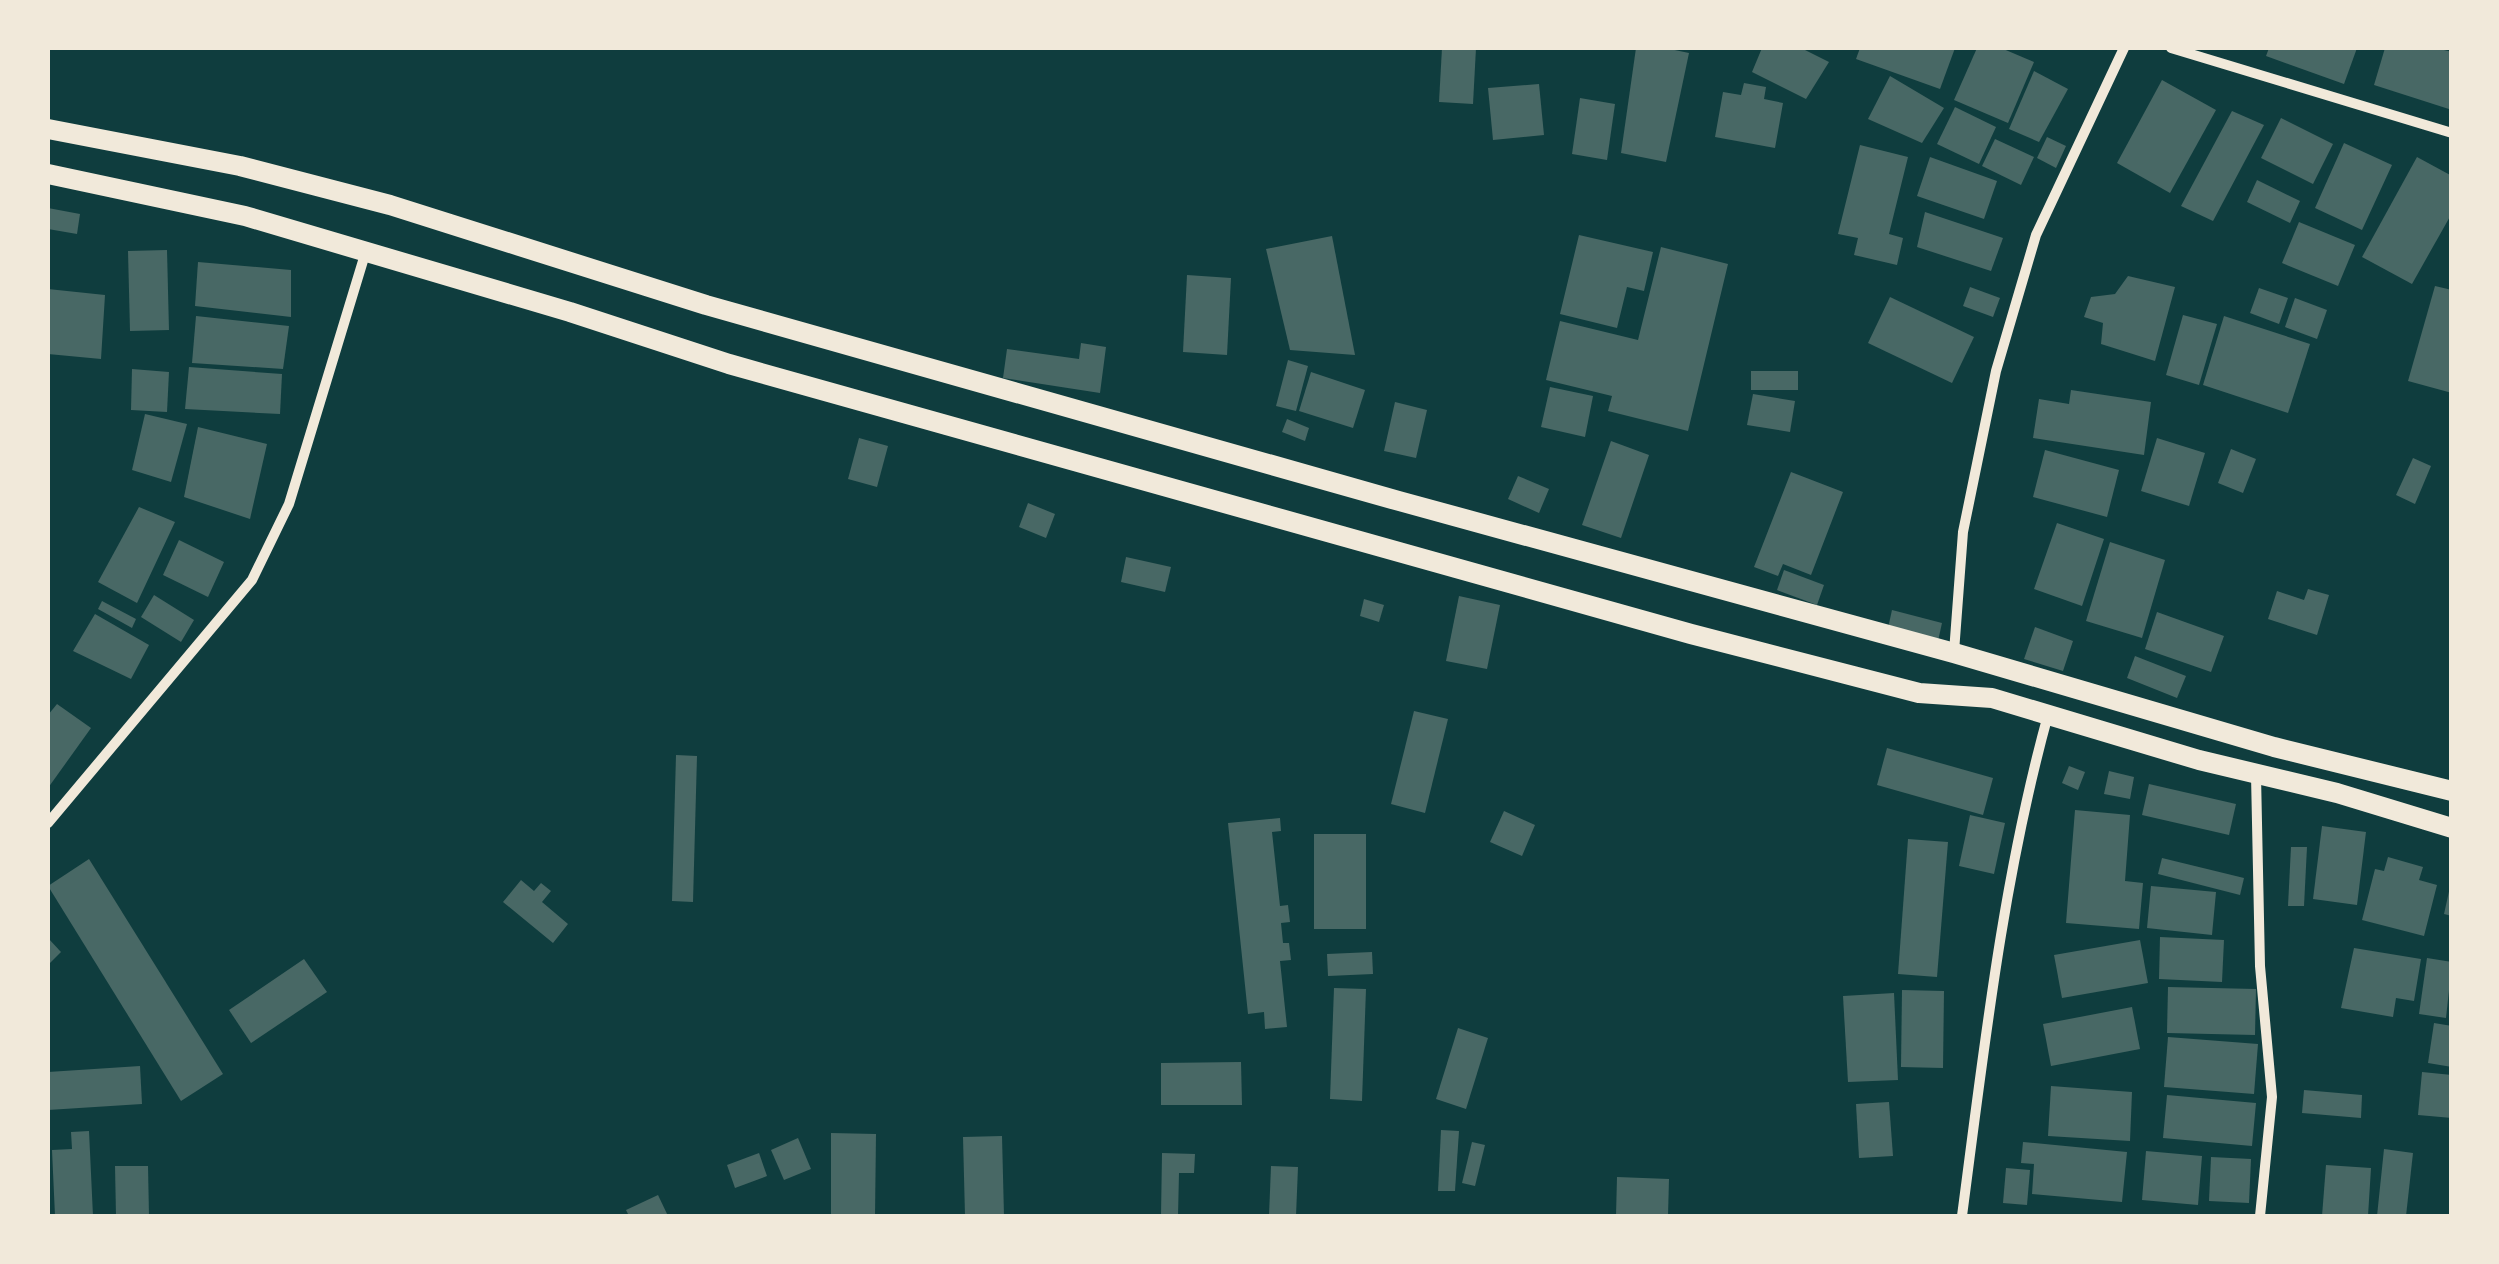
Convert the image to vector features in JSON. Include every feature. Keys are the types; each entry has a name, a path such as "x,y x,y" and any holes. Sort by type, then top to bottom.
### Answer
{"main road":[{"path":"48,130 240,166 390,205 706,305 1954,653 2274,747 2452,790"},
{"path":"48,174 245,216 729,364 1692,634 1919,693 1992,698 2452,828"}],"street":[{"path":"1954,653 1963,532 1996,371 2036,235 2124,48"},
{"path":"2171,48 2452,133"},
{"path":"48,823 252,580 289,504 366,250"},
{"path":"1962,1216 1984,1049 2025,806 2049,714"},
{"path":"2256,774 2260,966 2272,1098 2260,1216"}],"building":[{"path":"1442,48 1476,48 1473,104 1439,102"},
{"path":"1636,48 1689,53 1666,162 1621,153"},
{"path":"1762,48 1801,48 1829,62 1806,99 1752,72"},
{"path":"1860,48 1955,48 1940,89 1856,59"},
{"path":"1977,48 2001,48 2034,62 2008,123 1954,100"},
{"path":"2269,48 2357,48 2344,84 2266,56"},
{"path":"2385,48 2436,48 2452,52 2452,110 2374,85"},
{"path":"2034,71 2068,89 2039,142 2009,129"},
{"path":"1890,76 1944,108 1922,143 1868,119"},
{"path":"2162,80 2216,110 2170,193 2117,163"},
{"path":"1744,83 1766,87 1764,99 1783,103 1775,148 1715,137 1723,92 1741,95"},
{"path":"1539,84 1544,135 1493,140 1488,88"},
{"path":"1580,98 1615,104 1607,160 1572,154"},
{"path":"1955,107 1996,127 1979,164 1937,144"},
{"path":"2232,111 2264,125 2213,221 2181,206"},
{"path":"2281,118 2333,144 2313,184 2261,158"},
{"path":"2047,137 2066,146 2056,168 2037,158"},
{"path":"1995,139 2034,157 2021,185 1982,166"},
{"path":"2344,143 2392,165 2362,230 2315,208"},
{"path":"1860,145 1908,157 1889,234 1903,238 1897,265 1854,255 1858,238 1838,234"},
{"path":"1930,157 1997,181 1984,219 1917,196"},
{"path":"2417,157 2452,176 2452,213 2412,284 2362,257"},
{"path":"2257,180 2300,201 2290,223 2247,202"},
{"path":"48,208 80,214 77,234 48,229"},
{"path":"1925,212 2003,238 1991,271 1917,247"},
{"path":"2299,222 2355,245 2338,286 2282,263"},
{"path":"1579,235 1653,252 1644,291 1627,287 1617,328 1560,314"},
{"path":"1332,236 1355,355 1290,350 1266,249"},
{"path":"1661,247 1728,264 1688,431 1608,411 1612,396 1546,380 1560,321 1638,340"},
{"path":"167,250 169,330 130,331 128,251"},
{"path":"198,262 291,270 291,317 195,306"},
{"path":"1187,275 1231,278 1227,355 1183,352"},
{"path":"2128,276 2175,287 2155,361 2101,344 2103,323 2084,317 2091,297 2115,294"},
{"path":"2435,286 2452,290 2452,393 2408,381"},
{"path":"1970,287 2000,298 1993,317 1963,306"},
{"path":"2259,288 2288,298 2279,324 2250,313"},
{"path":"48,289 105,295 101,359 48,354"},
{"path":"1890,297 1974,337 1952,383 1868,343"},
{"path":"2295,298 2327,310 2317,339 2285,327"},
{"path":"2183,315 2217,324 2199,385 2166,375"},
{"path":"196,316 289,326 283,369 192,363"},
{"path":"2224,316 2310,344 2288,413 2203,385"},
{"path":"1081,343 1106,347 1100,393 1003,378 1007,349 1079,359"},
{"path":"1288,360 1308,366 1296,411 1276,406"},
{"path":"189,367 282,374 280,414 185,409"},
{"path":"132,369 169,372 167,412 131,410"},
{"path":"1751,371 1798,371 1798,390 1751,390"},
{"path":"1311,372 1365,390 1353,428 1299,411"},
{"path":"1550,387 1593,396 1585,437 1541,427"},
{"path":"2071,390 2151,402 2144,455 2033,438 2039,399 2069,404"},
{"path":"1753,394 1795,401 1790,432 1747,425"},
{"path":"1395,402 1427,410 1416,458 1384,451"},
{"path":"145,414 187,424 171,482 132,470"},
{"path":"1287,419 1309,428 1305,441 1282,432"},
{"path":"198,427 267,444 250,519 184,497"},
{"path":"859,438 888,446 877,487 848,479"},
{"path":"2157,438 2205,453 2189,506 2141,491"},
{"path":"1611,441 1649,455 1621,538 1582,525"},
{"path":"2231,449 2256,459 2243,493 2218,483"},
{"path":"2045,450 2119,470 2107,517 2033,497"},
{"path":"2413,458 2431,466 2415,504 2396,495"},
{"path":"1791,472 1843,492 1811,575 1783,564 1778,576 1754,567"},
{"path":"1518,476 1549,489 1539,513 1508,499"},
{"path":"1028,503 1055,514 1046,538 1019,527"},
{"path":"139,507 175,522 137,603 98,582"},
{"path":"2057,523 2104,539 2082,606 2034,589"},
{"path":"179,540 224,562 208,597 163,575"},
{"path":"2110,542 2165,560 2142,638 2086,621"},
{"path":"1126,557 1171,567 1165,592 1121,582"},
{"path":"1784,570 1824,585 1817,605 1777,590"},
{"path":"2308,589 2329,595 2317,635 2268,619 2277,591 2304,600"},
{"path":"154,595 194,620 181,642 141,617"},
{"path":"1459,596 1500,605 1487,669 1446,661"},
{"path":"1364,599 1384,605 1379,622 1360,616"},
{"path":"102,601 136,619 132,628 98,609"},
{"path":"1892,610 1942,623 1938,641 1888,628"},
{"path":"2157,612 2224,636 2211,672 2145,649"},
{"path":"95,614 149,645 131,679 73,651"},
{"path":"2035,627 2073,641 2063,671 2024,659"},
{"path":"2135,656 2186,676 2177,698 2127,678"},
{"path":"57,704 91,728 48,788 48,715"},
{"path":"1414,711 1448,719 1425,813 1391,804"},
{"path":"1887,748 1993,778 1983,815 1877,785"},
{"path":"676,755 697,756 693,902 672,901"},
{"path":"2069,766 2085,772 2078,790 2062,783"},
{"path":"2109,771 2134,777 2130,799 2104,794"},
{"path":"2149,784 2236,804 2229,835 2142,815"},
{"path":"2075,810 2130,815 2125,881 2143,883 2139,929 2066,923"},
{"path":"1504,811 1535,825 1522,856 1490,842"},
{"path":"1970,815 2005,823 1994,874 1959,866"},
{"path":"1280,818 1281,831 1272,832 1280,906 1288,905 1290,922 1281,923 1283,943 1289,943 1291,960 1280,961 1287,1027 1265,1029 1264,1012 1248,1014 1228,823"},
{"path":"2322,826 2366,832 2357,905 2313,899"},
{"path":"1314,834 1366,834 1366,929 1314,929"},
{"path":"1908,839 1948,842 1937,977 1898,974"},
{"path":"2291,847 2307,847 2304,906 2288,906"},
{"path":"2388,857 2423,867 2419,880 2437,885 2424,936 2362,920 2375,869 2384,871"},
{"path":"2162,858 2244,878 2240,895 2158,874"},
{"path":"89,859 223,1074 181,1101 48,886"},
{"path":"521,880 534,891 541,883 551,891 542,902 568,924 553,943 503,902"},
{"path":"2151,886 2216,892 2212,935 2147,928"},
{"path":"2452,887 2452,916 2444,914"},
{"path":"2160,937 2224,940 2222,982 2159,979"},
{"path":"48,938 61,952 48,965"},
{"path":"2140,940 2148,983 2062,998 2054,955"},
{"path":"2354,948 2421,959 2414,1001 2396,998 2393,1017 2341,1008"},
{"path":"1372,952 1373,974 1328,976 1327,954"},
{"path":"2427,958 2452,962 2446,1018 2419,1014"},
{"path":"304,959 327,992 251,1043 229,1010"},
{"path":"2168,987 2256,989 2255,1035 2167,1033"},
{"path":"1334,988 1366,989 1362,1101 1330,1099"},
{"path":"1902,990 1944,991 1943,1068 1901,1067"},
{"path":"1894,993 1898,1080 1848,1082 1843,996"},
{"path":"2132,1007 2140,1049 2051,1066 2043,1024"},
{"path":"2434,1023 2452,1026 2452,1067 2428,1063"},
{"path":"1458,1028 1488,1038 1466,1109 1436,1099"},
{"path":"2168,1037 2258,1044 2254,1094 2164,1087"},
{"path":"1241,1062 1242,1105 1161,1105 1161,1063"},
{"path":"140,1066 142,1104 48,1110 48,1072"},
{"path":"2422,1072 2452,1075 2452,1118 2418,1115"},
{"path":"2051,1086 2132,1092 2130,1141 2048,1136"},
{"path":"2304,1090 2362,1095 2361,1118 2302,1113"},
{"path":"2167,1095 2256,1103 2252,1146 2163,1138"},
{"path":"1889,1102 1893,1156 1859,1158 1856,1104"},
{"path":"1441,1130 1459,1131 1455,1191 1438,1191"},
{"path":"89,1131 93,1216 55,1216 52,1150 72,1149 71,1132"},
{"path":"831,1133 876,1134 875,1216 831,1216"},
{"path":"1002,1136 1004,1216 965,1216 963,1137"},
{"path":"798,1138 811,1169 784,1180 771,1150"},
{"path":"1472,1142 1485,1145 1475,1186 1462,1183"},
{"path":"2023,1142 2127,1152 2122,1202 2032,1194 2034,1164 2021,1163"},
{"path":"2384,1149 2413,1153 2406,1216 2377,1216"},
{"path":"2146,1151 2202,1156 2198,1205 2142,1200"},
{"path":"759,1153 767,1176 735,1188 727,1165"},
{"path":"1162,1153 1195,1154 1194,1173 1179,1173 1178,1216 1161,1216"},
{"path":"2211,1157 2251,1159 2249,1203 2209,1201"},
{"path":"2326,1165 2371,1168 2368,1216 2322,1216"},
{"path":"115,1166 148,1166 149,1216 116,1216"},
{"path":"1271,1166 1298,1167 1296,1216 1269,1216"},
{"path":"2006,1168 2030,1170 2027,1205 2003,1203"},
{"path":"1617,1177 1669,1179 1668,1216 1616,1216"},
{"path":"658,1195 668,1216 629,1216 626,1210"}]}
